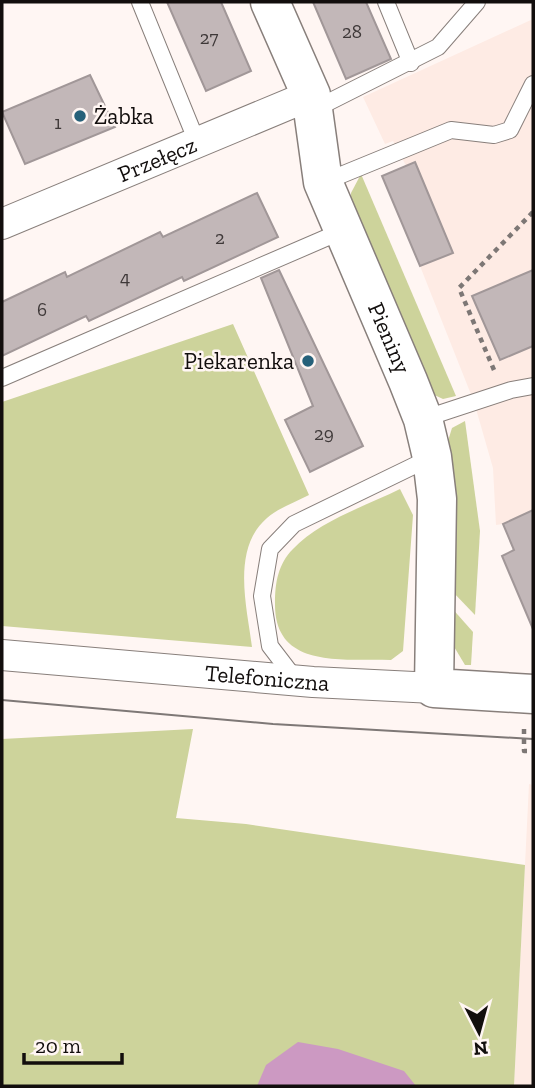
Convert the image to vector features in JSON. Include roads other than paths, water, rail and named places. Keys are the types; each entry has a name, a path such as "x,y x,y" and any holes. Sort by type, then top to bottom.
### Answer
{"street":[{"name":"Pieniny","path":"270,2 312,102 323,183 423,419 432,457 437,499 434,688"},
{"name":"Przełęcz","path":"2,224 197,142 312,102"},
{"name":"Telefoniczna","path":"2,655 296,680 533,694"}],"lane":[{"path":"140,2 197,142"},
{"path":"386,2 411,63"},
{"path":"312,102 411,63 438,47 477,2"},
{"path":"323,183 451,130 494,135 510,130 533,84"},
{"path":"2,378 342,231"},
{"path":"423,419 533,386"},
{"path":"296,680 270,646 262,596 270,549 294,524 432,457"}],"tram line":[{"path":"2,700 273,724 533,739"}],"place":[{"name":"Żabka","path":"80,116"},
{"name":"Piekarenka","path":"308,361"}]}
